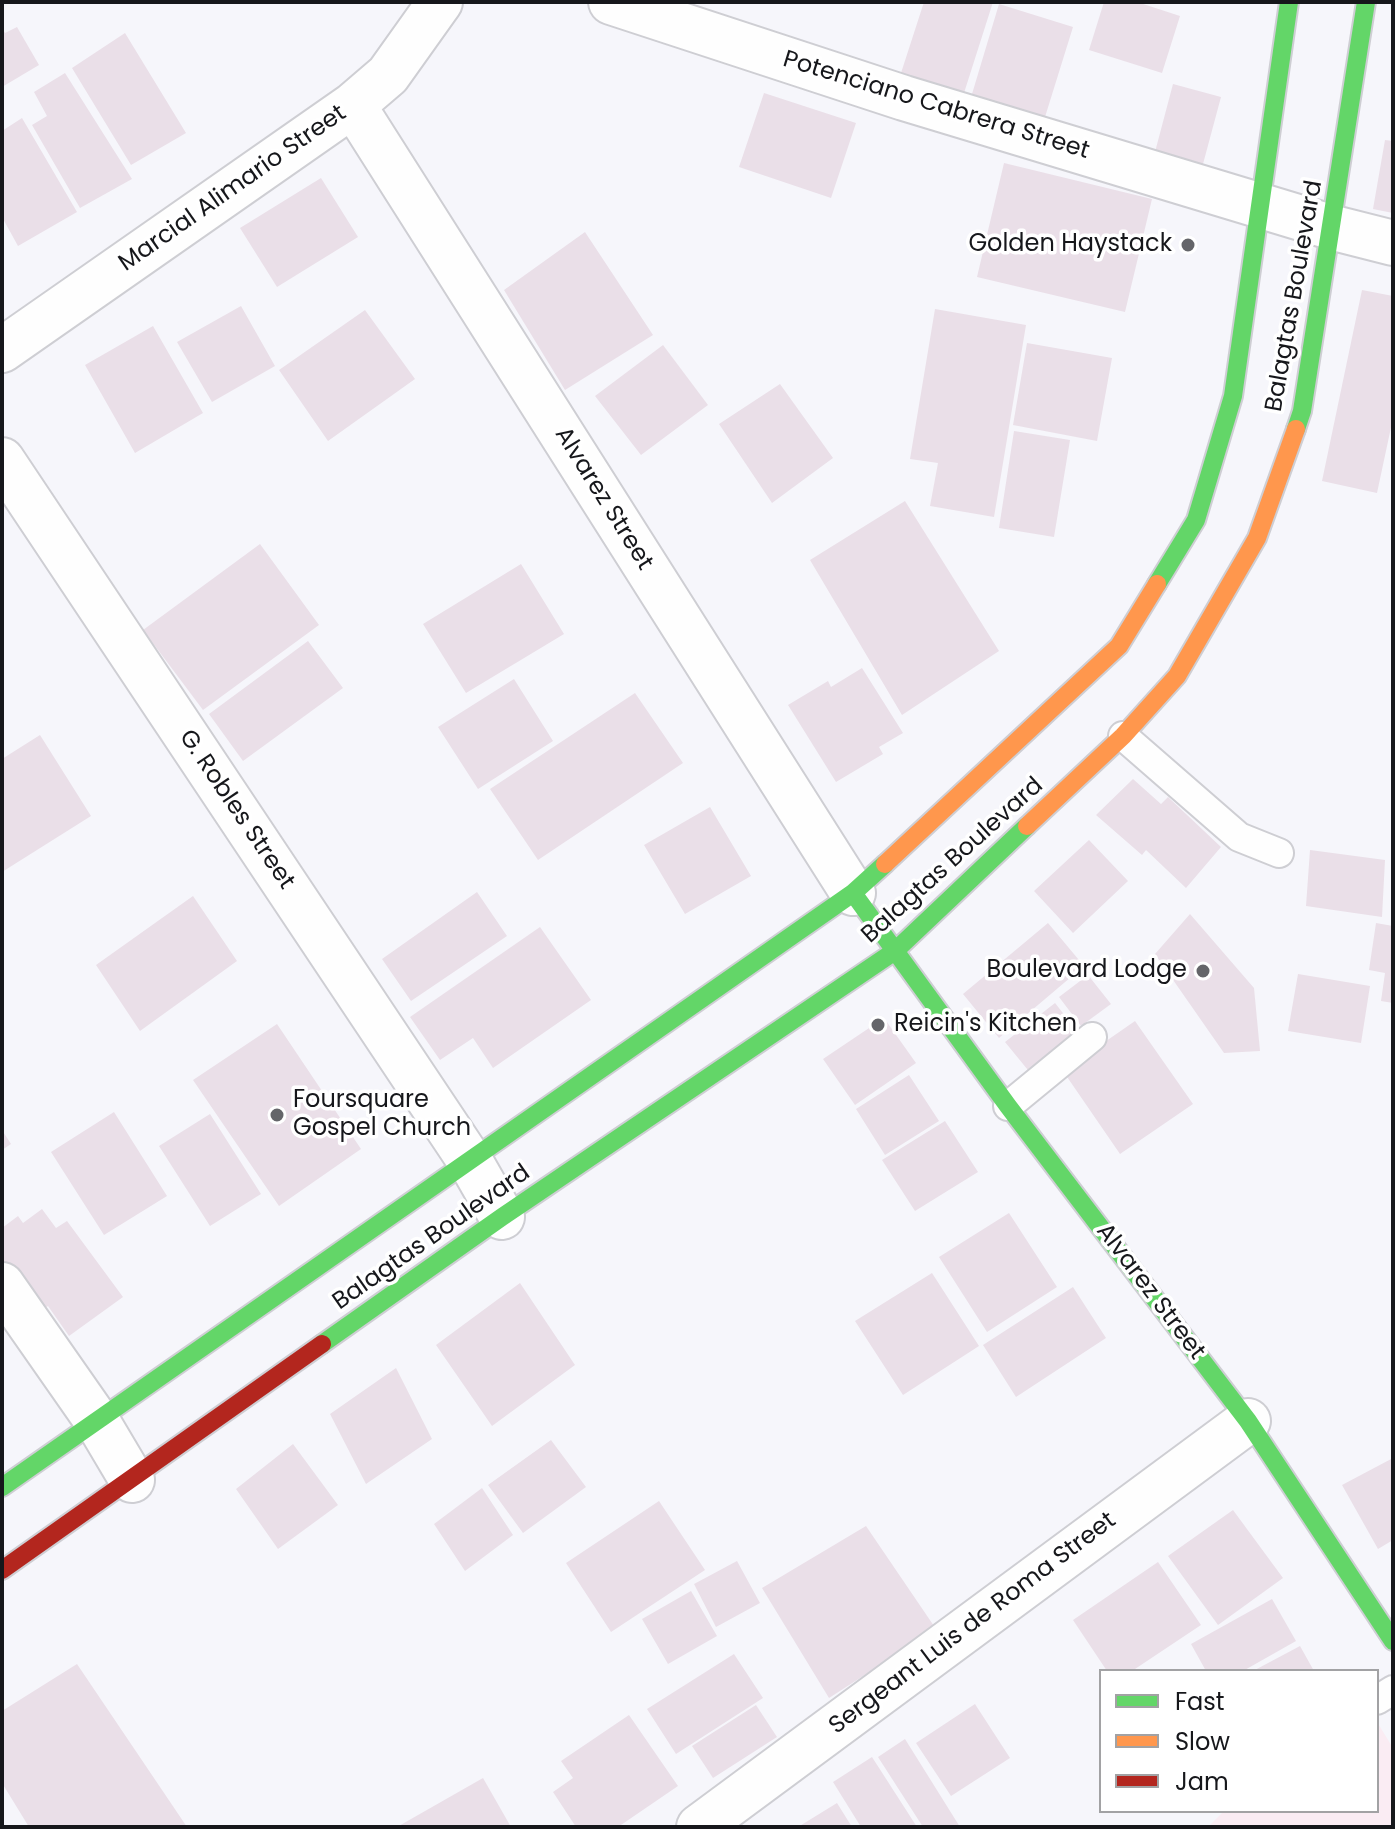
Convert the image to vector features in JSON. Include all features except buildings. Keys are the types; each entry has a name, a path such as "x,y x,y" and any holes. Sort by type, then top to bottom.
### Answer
{"main road":[{"name":"Balagtas Boulevard","path":"2,1487 853,893 1119,646 1196,520 1233,396 1263,206 1289,2"},
{"name":"Balagtas Boulevard","path":"2,1570 502,1217 895,951 1123,736 1177,676 1257,538 1302,411 1334,228 1366,2"},
{"name":"Alvarez Street","path":"853,893 1008,1106 1248,1421 1393,1641"}],"street":[{"name":"Marcial Alimario Street","path":"2,350 353,105 388,75 440,2"},
{"name":"Potenciano Cabrera Street","path":"611,2 904,98 1334,228"},
{"name":"Alvarez Street","path":"353,105 853,893"},
{"path":"1334,228 1393,243"},
{"name":"G. Robles Street","path":"2,460 470,1161 502,1217"},
{"path":"2,1285 97,1421 132,1480"},
{"name":"Sergeant Luis de Roma Street","path":"699,1827 1248,1421"}],"lane":[{"path":"1123,736 1239,837 1279,853"},
{"path":"1008,1106 1092,1037"}],"shaded area":[{"path":"1379,1725 1393,1748 1393,1827 1208,1827 1222,1813 1379,1813"}],"traffic: fast":[{"path":"1157,584 1196,520 1233,396 1289,2"},
{"path":"1296,429 1302,411 1366,2"},
{"path":"322,1344 502,1217 895,951 1027,826"},
{"path":"2,1487 853,893 885,864"},
{"path":"853,893 1008,1106 1248,1421 1393,1641"}],"traffic: slow":[{"path":"1027,826 1123,736 1177,676 1257,538 1296,429"},
{"path":"885,864 1119,646 1157,584"}],"traffic: jam":[{"path":"2,1570 322,1344"}],"place":[{"name":"Golden Haystack","path":"1188,245"},
{"name":"Boulevard Lodge","path":"1203,971"},
{"name":"Reicin's Kitchen","path":"878,1025"},
{"name":"Foursquare Gospel Church","path":"277,1115"}]}
